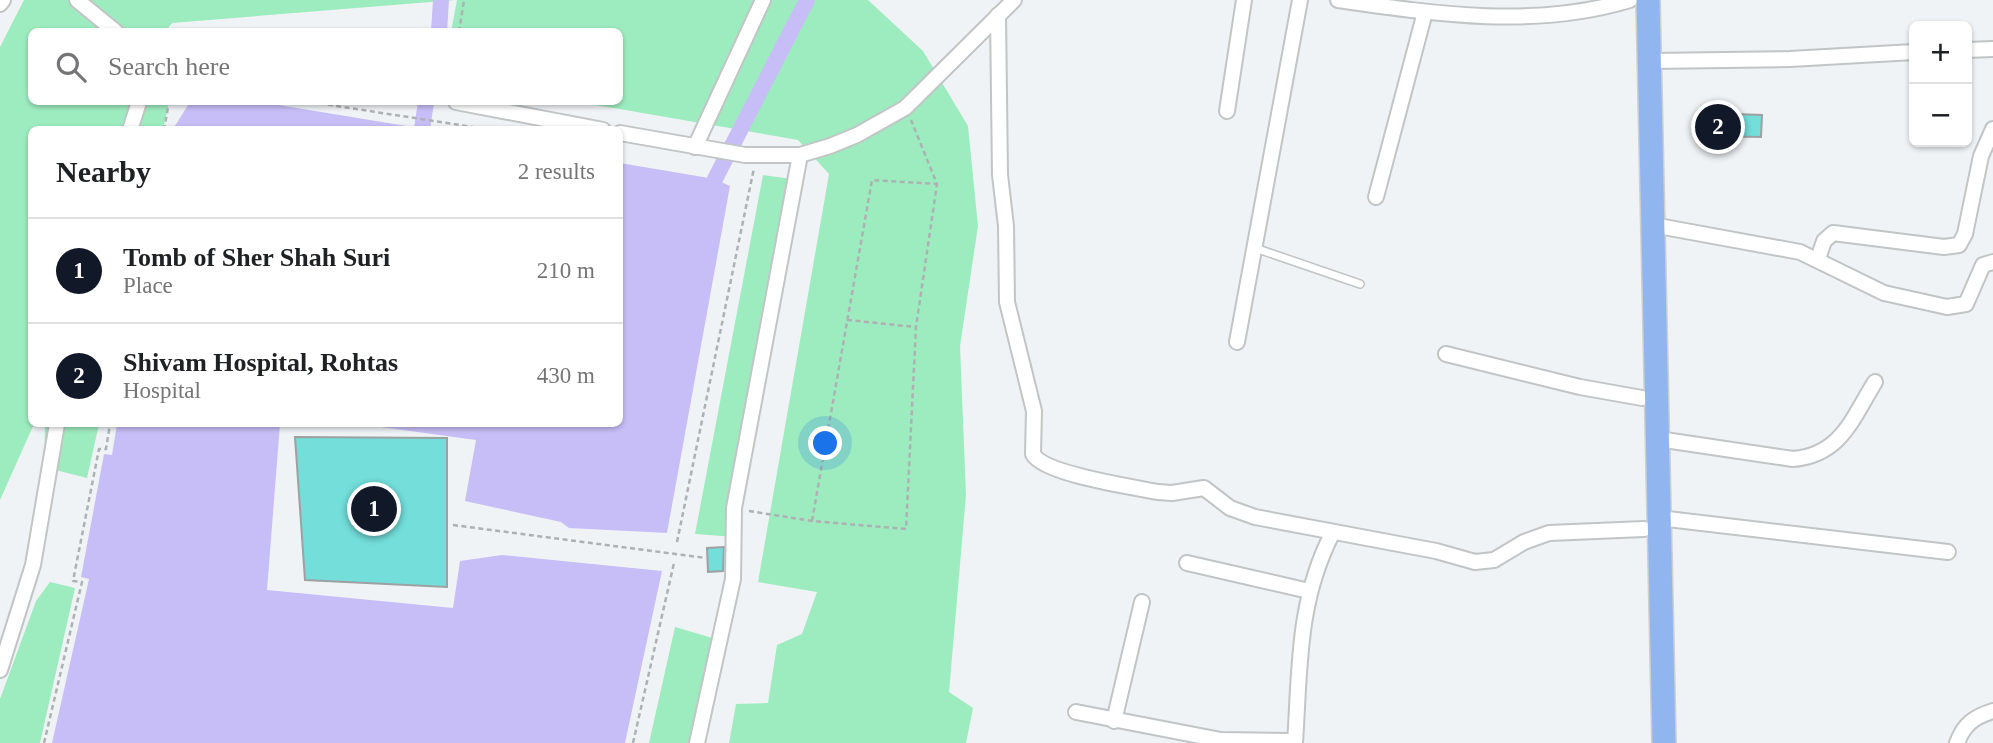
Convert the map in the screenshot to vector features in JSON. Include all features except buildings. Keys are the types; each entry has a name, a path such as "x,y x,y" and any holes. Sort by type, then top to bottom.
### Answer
{"main road":[{"path":"1638,0 1642,398 1664,743"},
{"path":"1648,0 1658,439 1652,523 1648,743"}],"street":[{"path":"77,0 111,28"},
{"path":"702,148 763,0"},
{"path":"623,134 702,148 745,161 800,155 857,135 905,108 1014,0"},
{"path":"1227,111 1244,0"},
{"path":"1237,342 1300,0"},
{"path":"1338,0 1425,12 1514,17 1590,10 1630,0"},
{"path":"1376,197 1425,12"},
{"path":"998,15 1000,175 1006,226 1007,302 1034,411 1032,446 1036,460 1053,468 1158,492 1172,493 1204,488 1239,512 1436,551 1475,562 1494,560 1524,542 1549,533 1652,523 1948,552"},
{"path":"1972,50 1993,49"},
{"path":"1651,61 1790,59 1909,52"},
{"path":"131,126 138,105"},
{"path":"472,105 582,126"},
{"path":"1818,259 1824,241 1833,233 1944,247 1959,245 1965,234 1981,156 1993,129"},
{"path":"699,741 733,579 734,508 800,155"},
{"path":"1653,225 1773,245 1818,259 1884,293 1957,308 1970,299 1983,265 1993,262"},
{"path":"1446,354 1580,387 1642,398"},
{"path":"1658,439 1793,459 1813,457 1840,438 1875,382"},
{"path":"0,670 33,565 56,427"},
{"path":"1076,712 1221,740 1295,742 1302,630 1309,591 1319,559 1333,532"},
{"path":"1186,563 1309,591"},
{"path":"1114,721 1142,602"},
{"path":"1957,743 1965,726 1977,716 1993,711"}],"lane":[{"path":"1254,248 1360,284"}],"path":[{"path":"460,28 464,0"},
{"path":"165,126 168,105"},
{"path":"331,105 468,126"},
{"path":"734,508 812,521 906,529 916,327 937,184 905,108"},
{"path":"677,542 755,169 745,161"},
{"path":"812,521 872,180 937,184"},
{"path":"847,320 916,327"},
{"path":"44,743 82,582 73,581 99,449 106,449 110,427"},
{"path":"453,525 706,558"},
{"path":"633,743 674,563"}],"green space":[{"path":"24,0 455,0 172,23 168,28 28,28 28,105 168,105 164,126 28,126 28,427 33,427 0,500 0,47"},
{"path":"457,0 868,0 923,51 968,126 978,226 960,346 966,495 949,692 973,708 966,743 729,743 736,704 768,703 777,645 802,634 817,592 758,582 829,174 798,140 596,105 623,105 623,28 452,28"},
{"path":"763,175 792,179 801,193 735,537 695,534"},
{"path":"45,427 98,427 87,478 44,467"},
{"path":"50,582 75,588 40,743 0,743 0,699 36,601"},
{"path":"675,627 716,639 689,743 649,743"}],"shaded area":[{"path":"188,105 278,105 407,126 175,126"},
{"path":"623,164 715,179 730,186 667,533 569,528 561,522 465,501 476,440 381,427 623,427"},
{"path":"117,427 280,427 267,590 453,608 460,561 502,555 662,571 625,743 52,743 89,579 81,577 104,454 112,455"}],"waterway":[{"path":"439,28 441,0"},
{"path":"715,179 807,0"},
{"path":"422,126 426,105"}],"place":[{"name":"Shivam Hospital, Rohtas","path":"1718,127"},
{"name":"Tomb of Sher Shah Suri","path":"374,509"}]}
